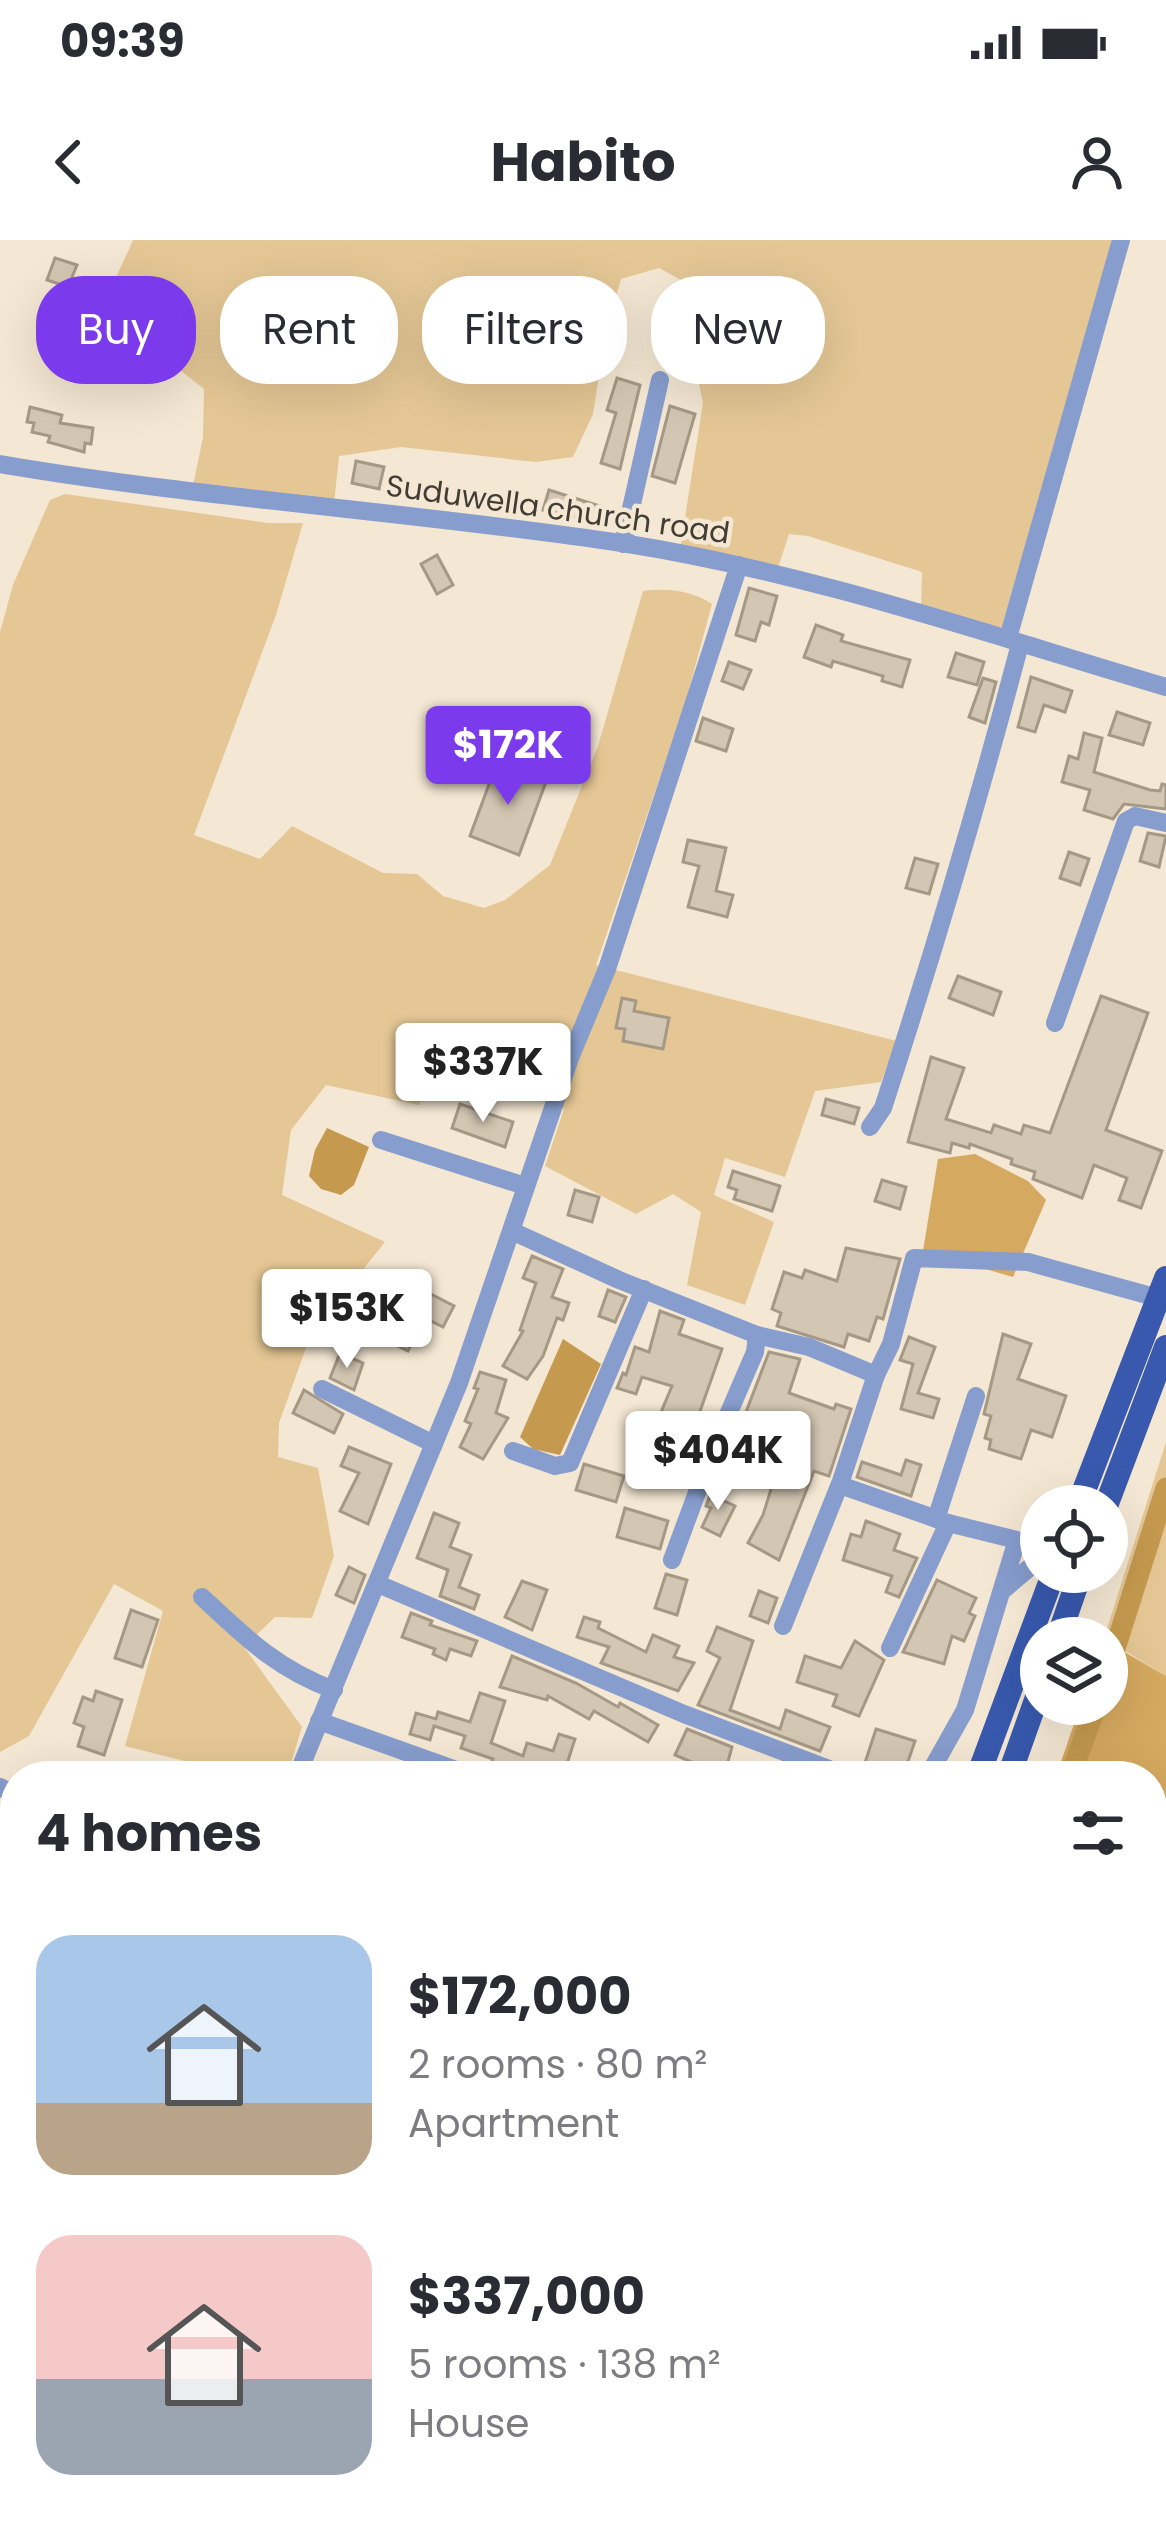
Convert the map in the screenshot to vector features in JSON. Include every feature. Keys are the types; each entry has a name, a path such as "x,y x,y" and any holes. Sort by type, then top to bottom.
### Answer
{"main road":[{"path":"1086,1485 1162,1288"},
{"path":"1114,1485 1166,1347"},
{"path":"984,1761 1046,1593"},
{"path":"1014,1761 1027,1725"}],"street":[{"path":"870,1127 883,1108 982,791 1014,641 1121,240"},
{"path":"623,544 659,384"},
{"name":"Suduwella church road","path":"0,464 623,544 740,565 1166,687"},
{"path":"303,1761 434,1444 514,1232 525,1186 608,969 740,565"},
{"path":"1055,1023 1126,821 1135,816 1166,823"},
{"path":"381,1140 525,1186"},
{"path":"514,1232 758,1335 809,1347 877,1376"},
{"path":"783,1626 891,1344 914,1258 1028,1262 1162,1288"},
{"path":"513,1450 555,1466 569,1463 644,1289"},
{"path":"672,1560 758,1335"},
{"path":"322,1389 434,1444"},
{"path":"890,1648 942,1521 976,1396"},
{"path":"840,1485 942,1521 1020,1541"},
{"path":"936,1761 965,1710 1017,1540"},
{"path":"1003,1590 1020,1576"},
{"path":"378,1584 684,1714 808,1761"},
{"path":"202,1597 269,1659 334,1690"},
{"path":"319,1721 431,1761"}],"shaded area":[{"path":"133,240 1115,240 1000,632 921,610 922,572 808,536 789,534 774,580 678,562 703,403 699,384 825,384 825,276 674,276 659,268 627,277 422,276 422,384 598,384 593,414 573,457 536,462 401,447 339,456 334,504 193,486 203,437 204,389 196,383 196,276 117,276"},
{"path":"65,494 268,523 303,523 276,615 194,835 260,859 292,826 383,873 417,874 443,896 484,908 505,900 550,865 598,746 643,591 679,591 712,604 685,704 596,965 897,1041 881,1082 815,1091 785,1177 725,1158 714,1195 774,1222 745,1305 687,1285 701,1212 673,1194 636,1214 545,1166 564,1109 441,1065 419,1105 326,1085 291,1130 282,1195 385,1242 311,1334 279,1423 278,1457 318,1468 334,1556 312,1618 275,1617 244,1647 302,1727 292,1761 184,1761 125,1746 163,1611 114,1584 29,1736 0,1752 0,632 13,585 50,500"},
{"path":"327,1128 369,1147 354,1185 341,1195 321,1189 309,1176"},
{"path":"975,1154 1028,1181 1046,1200 1013,1277 923,1251 938,1159"},
{"path":"563,1339 601,1364 560,1455 533,1449 520,1437"},
{"path":"1166,1442 1166,1676 1128,1653 1128,1617 1111,1617 1118,1593 1128,1593 1128,1562"},
{"path":"1128,1654 1166,1676 1166,1761 1061,1761 1074,1725 1128,1725"}],"building":[{"path":"55,258 77,265 72,276 48,276"},
{"path":"615,384 640,385 620,469 601,463 616,413 607,410"},
{"path":"670,406 695,414 675,483 652,476"},
{"path":"30,407 62,415 60,423 93,428 91,444 85,443 84,452 48,442 50,436 32,432 34,423 27,422"},
{"path":"356,461 384,467 379,489 352,483"},
{"path":"549,490 603,507 599,522 543,510"},
{"path":"437,555 453,585 437,594 421,564"},
{"path":"749,588 777,596 769,625 761,622 755,641 736,635"},
{"path":"816,625 843,635 841,641 910,660 902,687 882,681 883,676 804,657"},
{"path":"956,653 984,662 977,685 948,677"},
{"path":"729,662 751,670 743,689 722,681"},
{"path":"1031,677 1072,691 1065,712 1044,705 1035,732 1018,727"},
{"path":"983,678 996,682 985,723 969,717"},
{"path":"1117,712 1150,723 1143,745 1109,735"},
{"path":"703,718 733,729 726,751 696,741"},
{"path":"1084,733 1102,738 1094,772 1150,790 1160,791 1166,785 1166,809 1124,804 1113,819 1084,810 1090,790 1062,782 1069,756 1078,759"},
{"path":"498,760 547,779 519,855 470,836"},
{"path":"1148,833 1166,836 1159,867 1140,861"},
{"path":"688,840 726,848 716,891 733,895 727,917 688,907 699,866 683,862"},
{"path":"1069,852 1089,859 1080,885 1060,878"},
{"path":"915,858 938,864 929,894 906,888"},
{"path":"958,976 1001,992 993,1015 949,998"},
{"path":"1101,996 1148,1013 1106,1130 1162,1151 1141,1208 1119,1200 1127,1178 1094,1165 1082,1198 1033,1179 1035,1172 1011,1164 1012,1159 970,1144 969,1148 952,1143 950,1153 908,1142 931,1057 964,1068 946,1119 991,1133 994,1125 1021,1134 1024,1125 1050,1133"},
{"path":"622,998 636,1001 634,1011 669,1018 663,1049 623,1041 625,1029 616,1028"},
{"path":"826,1099 859,1108 854,1124 822,1115"},
{"path":"460,1104 513,1122 505,1147 452,1128"},
{"path":"733,1171 780,1186 772,1211 734,1199 737,1190 728,1187"},
{"path":"882,1180 906,1187 900,1209 875,1201"},
{"path":"575,1190 599,1197 592,1222 568,1215"},
{"path":"846,1248 900,1259 883,1319 877,1317 869,1341 848,1334 844,1347 777,1326 781,1313 772,1309 784,1272 802,1278 805,1270 837,1281"},
{"path":"532,1256 563,1269 552,1297 569,1303 527,1379 503,1366 523,1331 536,1283 523,1278"},
{"path":"381,1279 394,1284 383,1314 369,1308"},
{"path":"423,1290 454,1306 443,1327 423,1317 408,1351 394,1344"},
{"path":"608,1290 626,1297 615,1322 599,1316"},
{"path":"660,1311 684,1320 679,1334 722,1349 692,1434 701,1438 695,1455 667,1444 669,1440 660,1436 667,1420 659,1417 672,1386 642,1377 636,1394 617,1388 635,1347 649,1352"},
{"path":"1003,1334 1031,1344 1018,1379 1066,1396 1052,1437 1031,1430 1021,1459 989,1449 991,1440 985,1438 991,1416 984,1414"},
{"path":"909,1337 935,1347 918,1393 939,1399 933,1418 901,1409 913,1364 900,1360"},
{"path":"769,1352 800,1359 789,1393 834,1409 836,1404 851,1409 829,1476 814,1471 779,1560 748,1543 763,1515 789,1431 775,1425 753,1469 728,1459"},
{"path":"340,1353 363,1363 354,1390 330,1378"},
{"path":"480,1372 506,1380 496,1413 508,1418 483,1459 460,1447 471,1424 465,1421"},
{"path":"304,1390 343,1414 334,1433 293,1413"},
{"path":"349,1447 391,1464 368,1524 340,1511 359,1473 341,1466"},
{"path":"906,1460 921,1465 911,1496 857,1477 862,1462 901,1475"},
{"path":"584,1464 624,1476 616,1502 576,1490"},
{"path":"713,1488 735,1506 720,1536 702,1527"},
{"path":"625,1508 668,1521 660,1549 617,1537"},
{"path":"434,1513 459,1523 450,1547 471,1555 459,1587 479,1595 474,1609 440,1596 448,1570 417,1558"},
{"path":"866,1521 900,1534 894,1550 917,1558 899,1597 886,1592 892,1576 843,1560 851,1534 861,1537"},
{"path":"349,1567 365,1575 354,1603 336,1595"},
{"path":"666,1574 687,1580 677,1615 655,1608"},
{"path":"937,1580 976,1598 969,1613 975,1616 964,1641 952,1636 944,1664 903,1652"},
{"path":"522,1581 547,1590 532,1630 505,1617"},
{"path":"759,1591 777,1598 768,1623 750,1616"},
{"path":"131,1610 158,1620 142,1667 115,1658"},
{"path":"411,1613 432,1621 430,1625 477,1641 471,1656 450,1649 446,1660 433,1654 435,1649 402,1637"},
{"path":"584,1617 646,1652 653,1635 679,1646 674,1657 694,1663 678,1691 601,1663 609,1647 577,1637"},
{"path":"717,1627 753,1641 730,1710 780,1729 786,1710 830,1727 820,1751 698,1705 720,1658 707,1651"},
{"path":"855,1641 884,1660 859,1716 833,1706 837,1695 797,1682 805,1656 841,1668"},
{"path":"512,1656 618,1707 620,1703 658,1725 648,1742 594,1711 589,1719 548,1696 547,1700 500,1687"},
{"path":"96,1691 122,1700 104,1755 78,1746 84,1727 74,1723 83,1697 93,1701"},
{"path":"480,1693 505,1701 491,1743 523,1756 527,1743 553,1751 559,1734 575,1739 568,1761 492,1761 461,1748 465,1736 434,1726 430,1740 410,1734 416,1713 436,1719 438,1712 470,1722"},
{"path":"687,1729 732,1747 728,1761 689,1761 675,1755"},
{"path":"876,1729 915,1741 908,1761 866,1761"}],"waterway":[{"path":"1125,1617 1166,1488"},
{"path":"1076,1761 1089,1725"}]}
